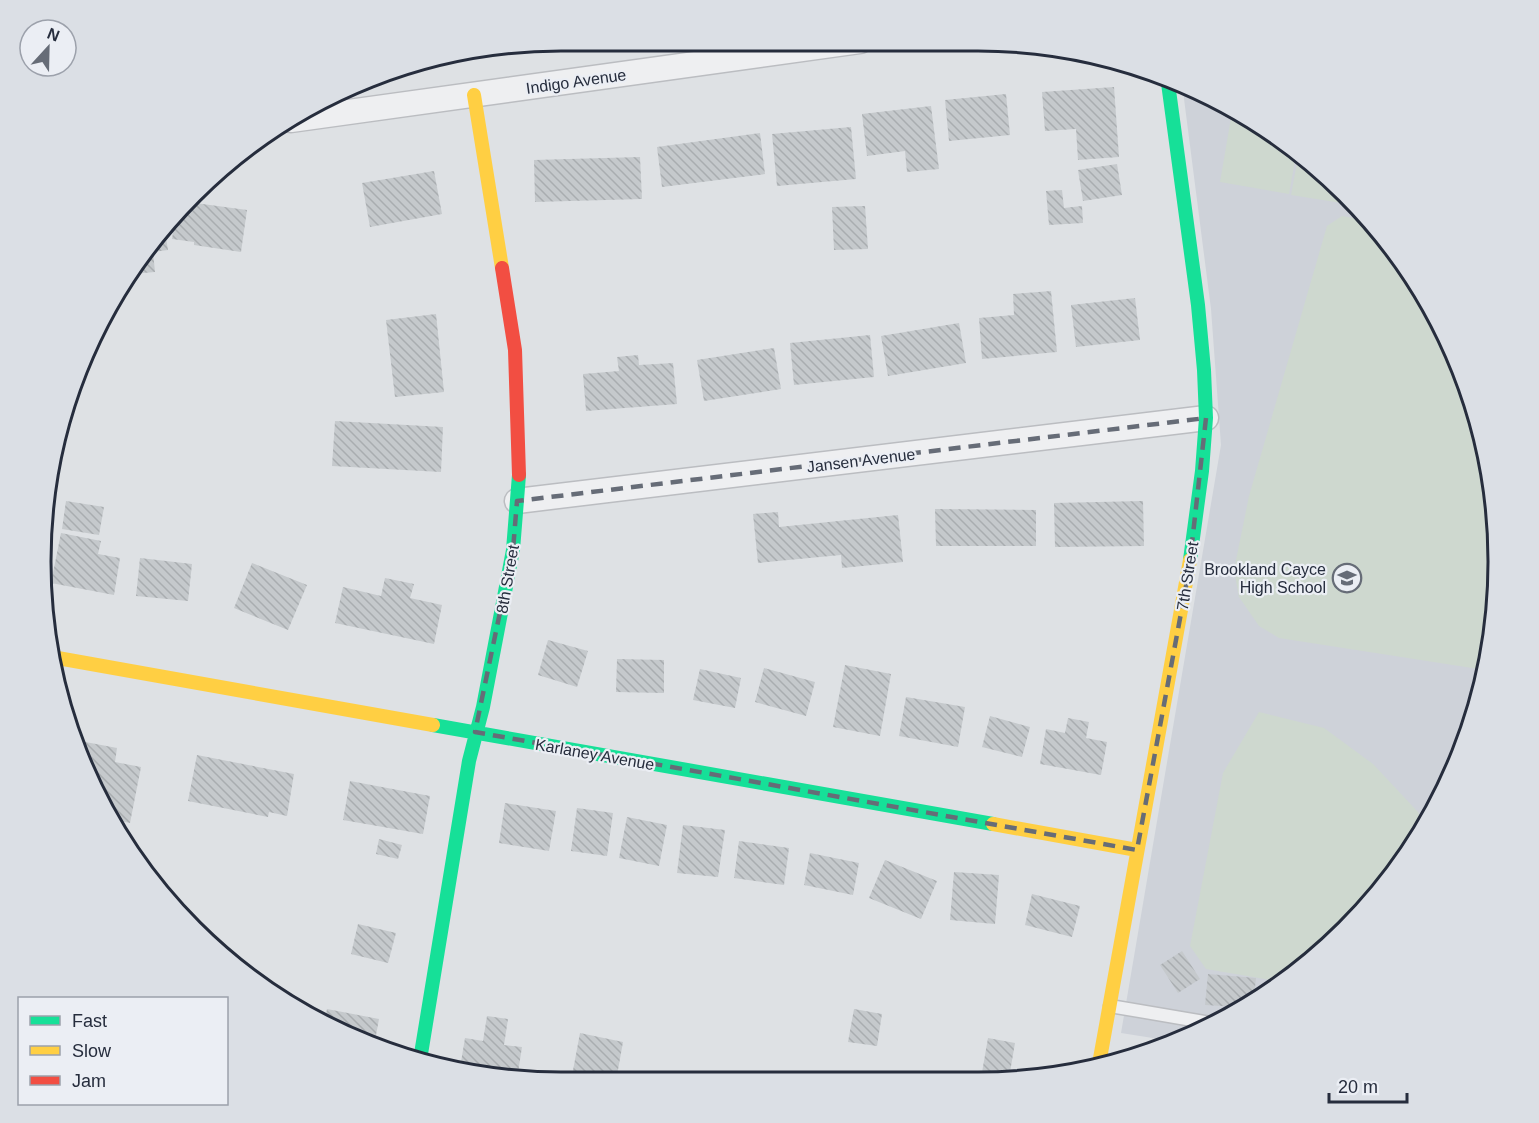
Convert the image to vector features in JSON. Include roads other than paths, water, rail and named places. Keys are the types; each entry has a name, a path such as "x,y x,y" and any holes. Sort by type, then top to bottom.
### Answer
{"street":[{"name":"Indigo Avenue","path":"309,118 783,51"},
{"name":"7th Street","path":"1100,1057 1189,570 1203,471 1206,418 1204,370 1198,304 1169,88"},
{"name":"8th Street","path":"421,1053 469,761 483,707 513,550 519,467 515,350 474,95"},
{"name":"Jansen Avenue","path":"517,501 1206,418"},
{"name":"Karlaney Avenue","path":"61,659 1137,850"}],"lane":[{"path":"1109,1006 1199,1021"}],"place":[{"name":"Brookland Cayce High School","path":"1347,578"}]}
